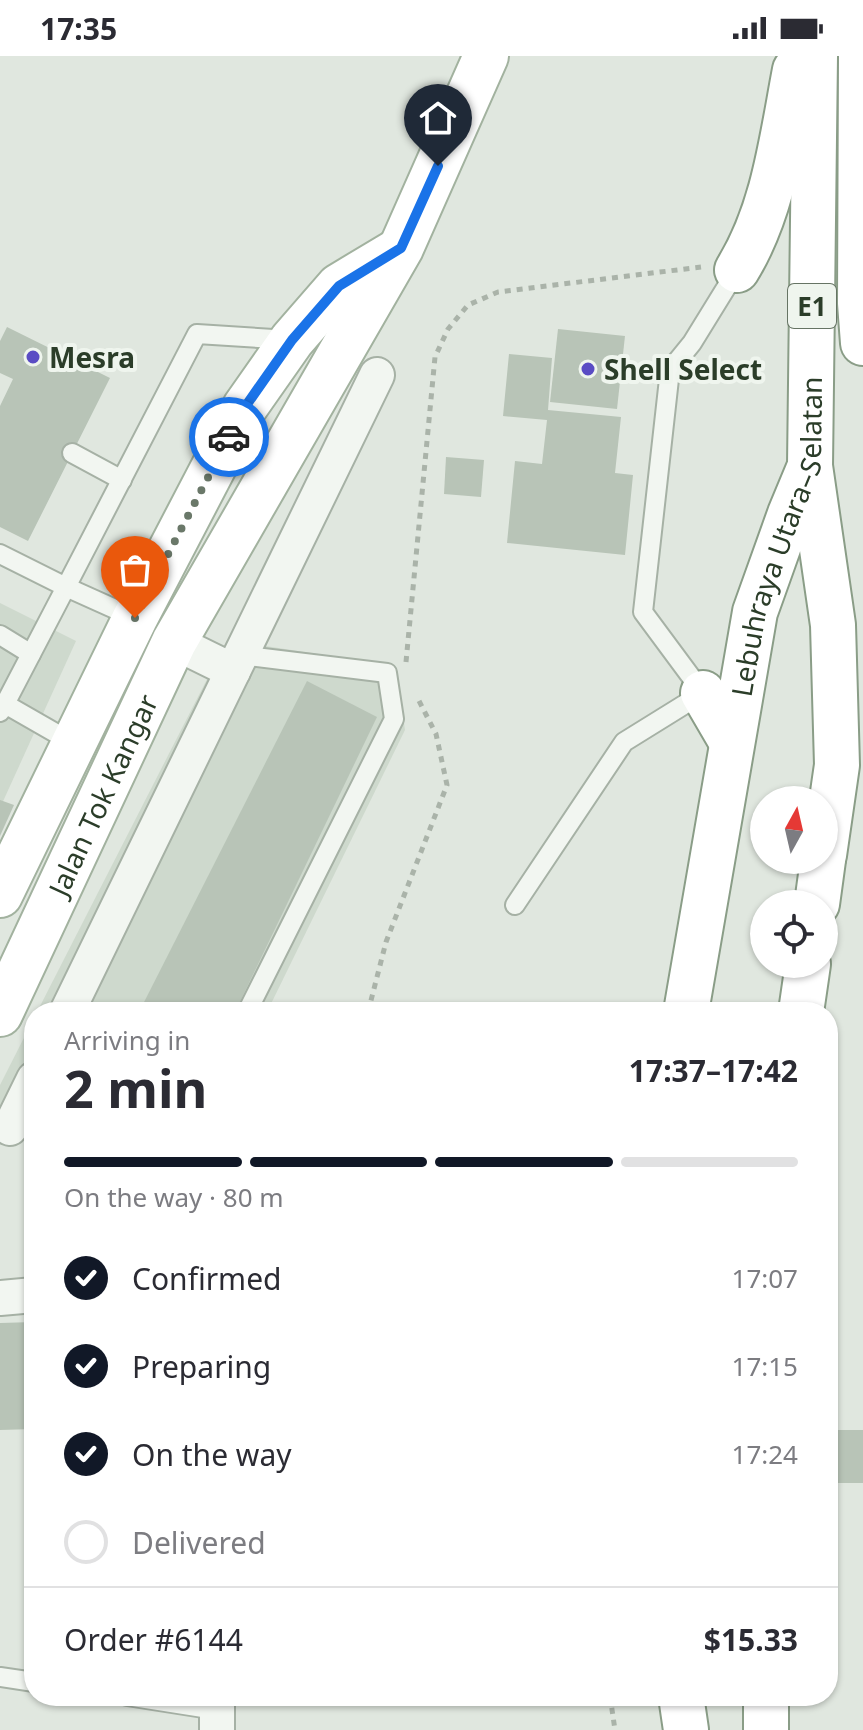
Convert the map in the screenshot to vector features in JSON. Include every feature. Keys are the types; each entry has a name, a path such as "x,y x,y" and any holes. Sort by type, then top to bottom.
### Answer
{"main road":[{"path":"401,248 486,56"},
{"path":"721,268 760,226 787,120 798,56"},
{"name":"Lebuhraya Utara–Selatan","path":"688,1002 755,612 810,466 815,56"},
{"name":"E1","path":"861,56 860,303 863,343"},
{"name":"Jalan Tok Kangar","path":"0,895 135,618 245,407 292,340 339,286 401,248"},
{"name":"Jalan Tok Kangar","path":"0,1014 174,642 401,248"},
{"path":"810,466 824,549 833,640 837,765 834,786"},
{"path":"703,693 731,741"},
{"path":"802,1002 806,978"},
{"path":"682,1706 686,1730"},
{"path":"766,1706 766,1730"}],"street":[{"path":"72,1002 377,375"},
{"path":"174,642 237,663"},
{"path":"0,1298 24,1296"}],"lane":[{"path":"515,905 624,742 703,693 643,612 670,370 706,321 721,268"},
{"path":"73,743 2,708 197,334 292,340"},
{"path":"72,453 122,480"},
{"path":"0,554 135,618"},
{"path":"0,635 31,654"},
{"path":"237,663 387,673 394,719 252,1002"},
{"path":"0,1677 24,1681"},
{"path":"183,1706 217,1712"}],"path":[{"path":"404,673 435,357 448,329 468,305 498,292 721,268"},
{"path":"371,1002 386,942 447,785 436,734 411,686"},
{"path":"611,1706 615,1730"}],"shaded area":[{"path":"0,603 76,641 0,808"},
{"path":"227,640 396,666 405,730 272,1002 42,1002"},
{"path":"24,1038 24,1134 0,1133 0,1085"}],"building":[{"path":"7,327 110,378 28,541 0,527 0,406 13,379 0,373 0,341"},
{"name":"Shell Select","path":"558,329 625,336 617,409 550,402"},
{"path":"509,354 552,358 548,410 621,417 615,473 633,475 625,555 507,543 515,461 542,464 547,420 503,416"},
{"path":"446,457 484,460 481,497 444,494"},
{"path":"307,681 377,717 240,1002 144,1002"},
{"path":"0,800 14,805 0,836"},
{"path":"24,1322 24,1429 0,1430 0,1323"},
{"path":"838,1430 863,1430 863,1483 838,1483"}],"way so far":[{"path":"135,618 229,437"}],"place":[{"name":"Mesra","path":"33,357"},
{"name":"Shell Select","path":"588,369"}],"route":[{"path":"229,437 245,407 292,340 339,286 401,248 438,166"}]}
